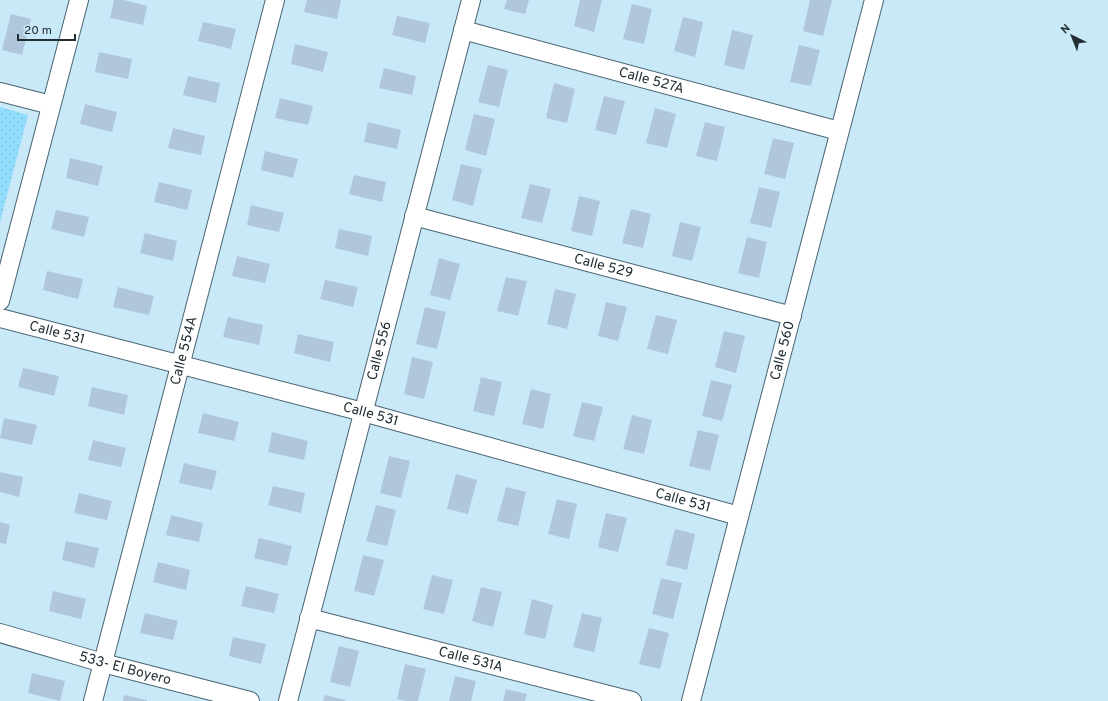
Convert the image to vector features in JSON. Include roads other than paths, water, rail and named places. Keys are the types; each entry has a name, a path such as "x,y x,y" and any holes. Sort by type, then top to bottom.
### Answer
{"street":[{"path":"0,301 79,0"},
{"name":"Calle 554A","path":"93,701 275,0"},
{"name":"Calle 556","path":"288,701 471,0"},
{"name":"Calle 560","path":"691,701 874,0"},
{"name":"Calle 527A","path":"463,30 839,131"},
{"path":"0,92 51,105"},
{"name":"Calle 529","path":"414,216 792,316"},
{"name":"Calle 531","path":"0,318 363,412 740,516"},
{"name":"Calle 531A","path":"309,618 632,701"},
{"name":"533- El Boyero","path":"0,633 103,663 250,701"}]}
